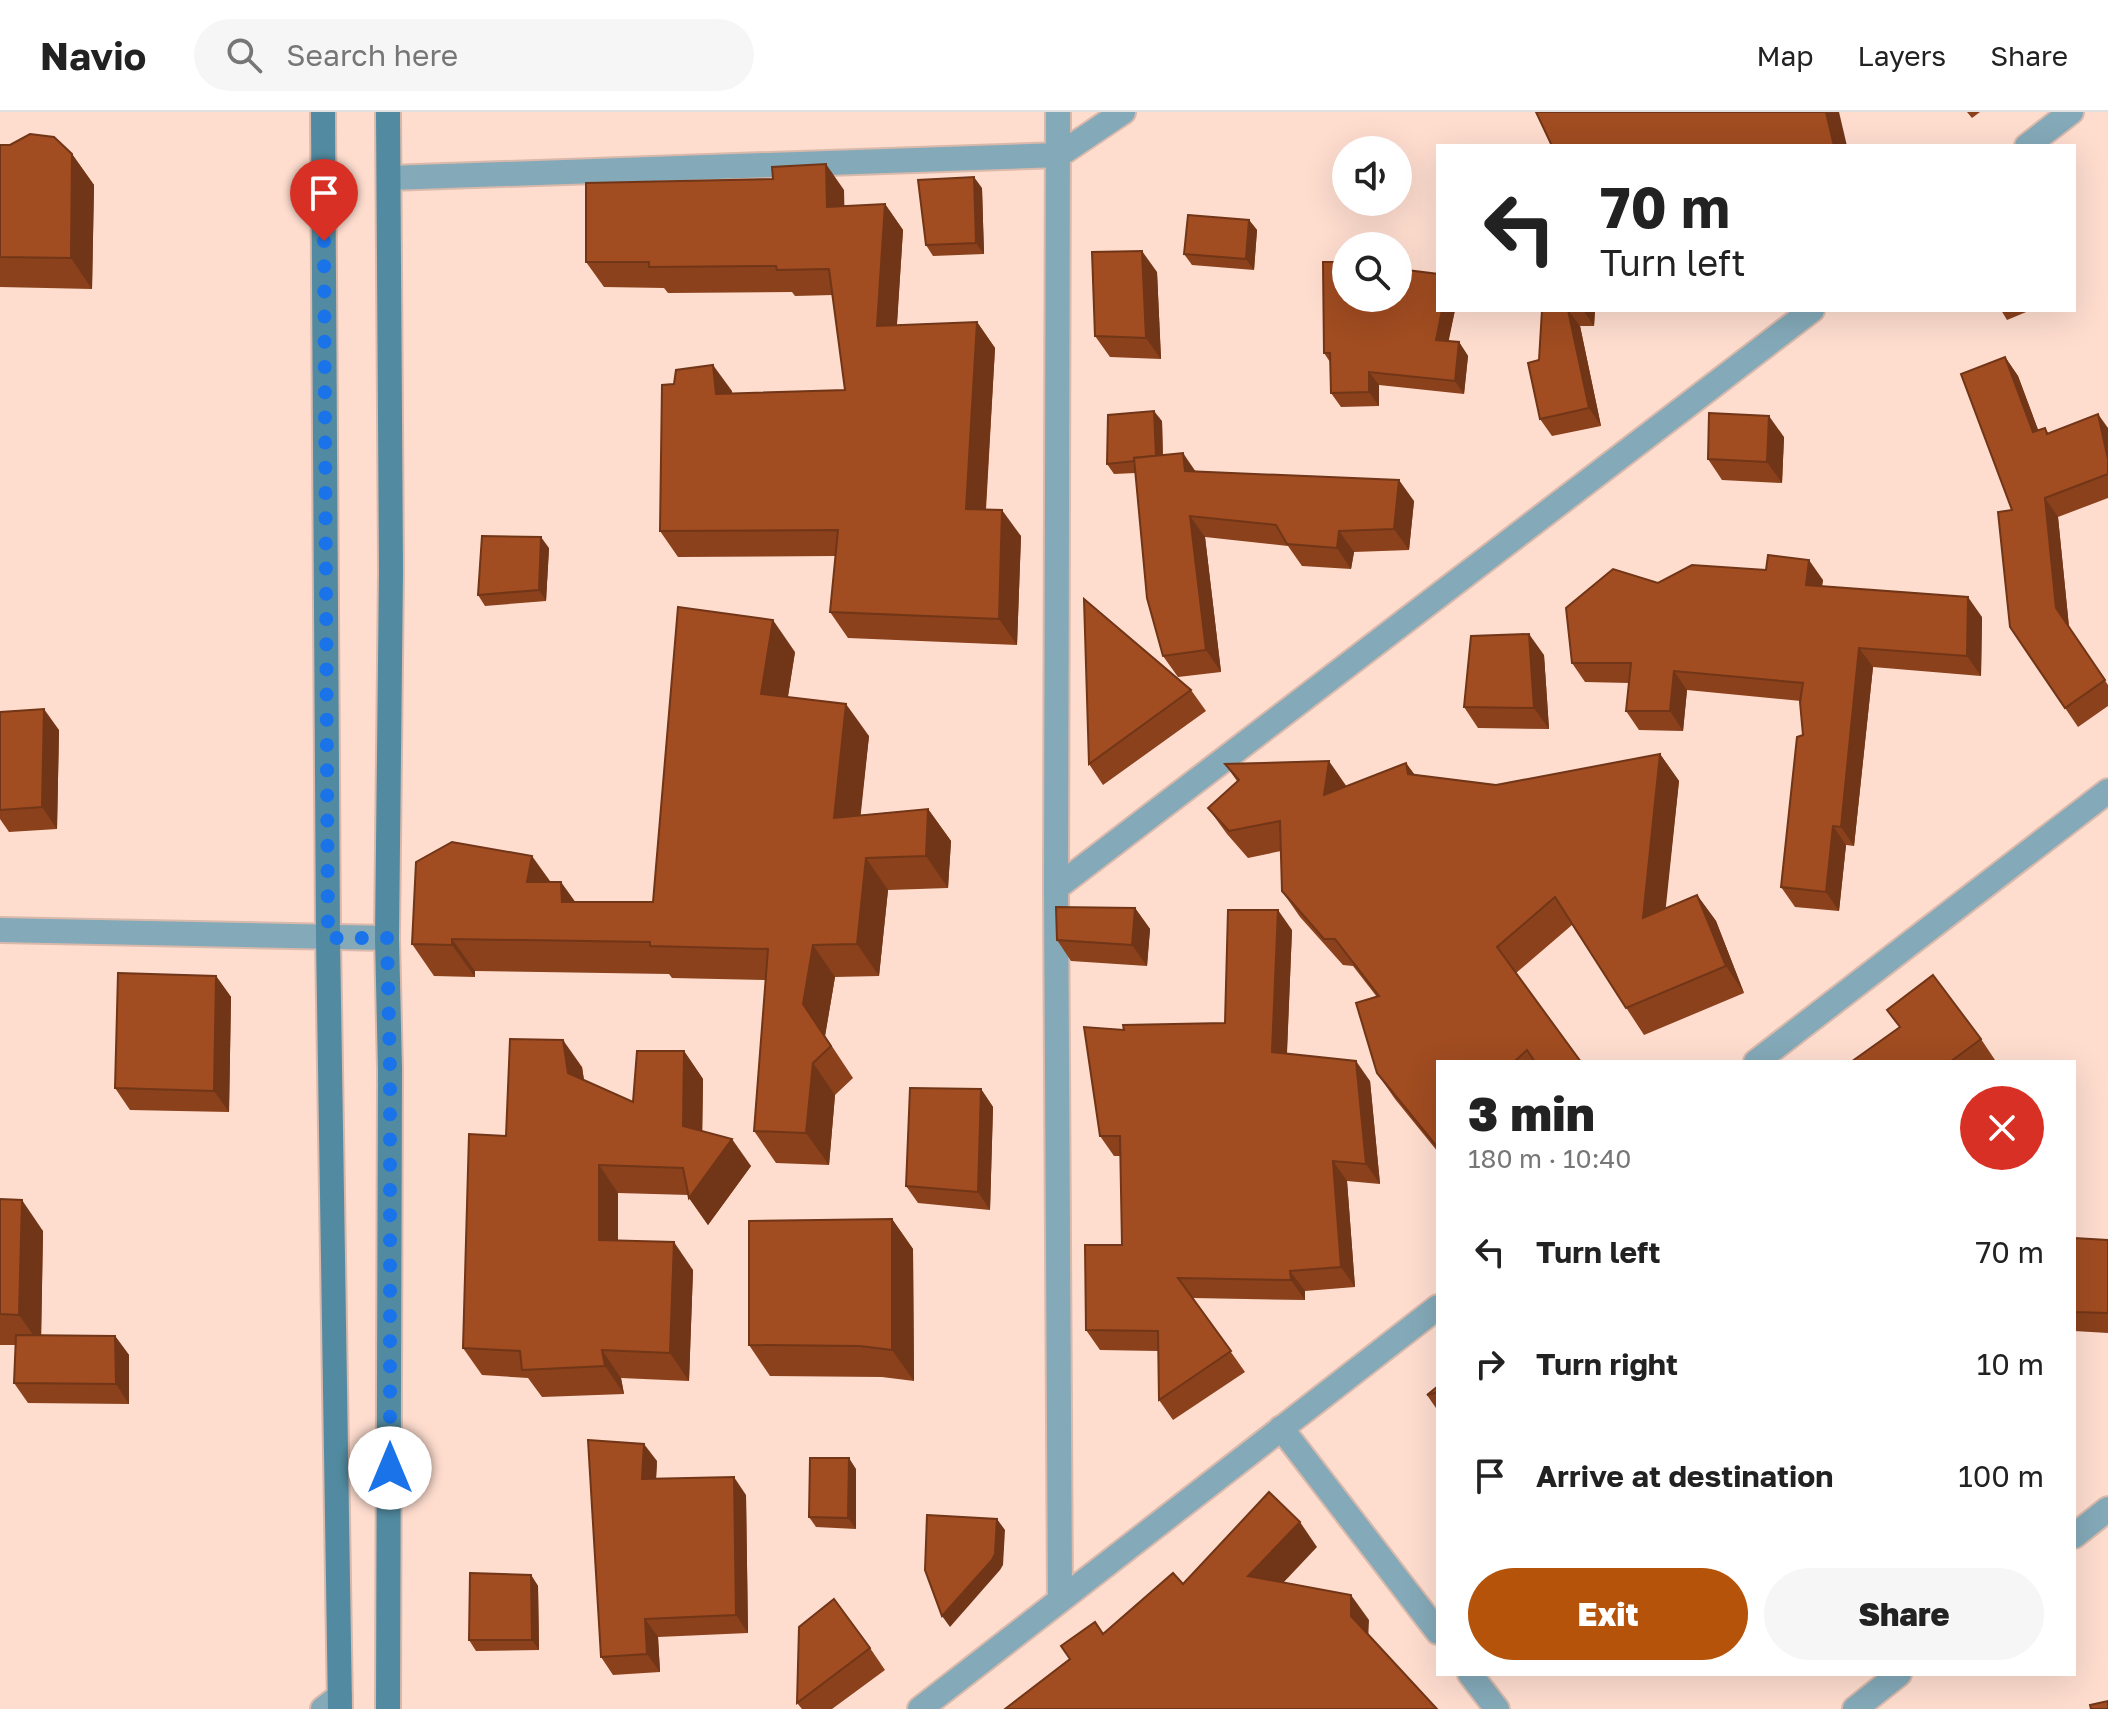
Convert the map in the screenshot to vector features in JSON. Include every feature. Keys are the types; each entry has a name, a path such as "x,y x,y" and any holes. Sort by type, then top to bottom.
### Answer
{"street":[{"path":"323,112 334,1705"},
{"path":"388,112 391,776 387,938 390,1070 388,1709"},
{"path":"1058,112 1056,888 1060,1599"},
{"path":"389,178 1059,155 1123,112"},
{"path":"2030,144 2071,112"},
{"path":"1056,888 1809,312"},
{"path":"1759,1060 2108,791"},
{"path":"0,930 387,938"},
{"path":"920,1709 1436,1309"},
{"path":"1281,1428 1436,1629"},
{"path":"2076,1534 2108,1509"},
{"path":"1472,1676 1497,1709"},
{"path":"1855,1709 1896,1676"}],"building":[{"path":"1536,112 1826,112 1834,144 1551,144"},
{"path":"30,134 54,137 72,154 71,258 0,257 0,145 10,145"},
{"path":"826,164 827,207 885,204 877,326 977,322 966,509 1002,510 999,619 830,612 838,530 660,531 662,385 674,384 676,370 713,365 716,394 845,390 829,269 777,270 776,266 649,267 649,262 586,262 586,183 773,179 772,167"},
{"path":"974,177 976,243 926,245 918,180"},
{"path":"1188,215 1249,220 1246,259 1184,254"},
{"path":"1142,251 1146,338 1095,336 1092,252"},
{"path":"1323,262 1332,262 1332,312 1412,312 1412,271 1436,274 1436,312 1442,312 1436,340 1459,342 1455,381 1369,372 1369,392 1331,393 1330,353 1324,353"},
{"path":"1542,312 1568,312 1589,408 1540,419 1528,363 1539,360"},
{"path":"2005,357 2033,432 2045,428 2047,434 2098,414 2108,459 2108,474 2045,498 2056,608 2105,680 2065,708 2010,627 1998,512 2012,510 1961,374"},
{"path":"1154,411 1156,456 1107,464 1108,415"},
{"path":"1709,413 1769,416 1767,462 1708,459"},
{"path":"1183,453 1185,471 1399,480 1394,529 1339,531 1337,548 1287,544 1276,525 1190,516 1206,650 1163,656 1147,598 1134,458"},
{"path":"482,536 541,537 539,590 478,595"},
{"path":"1768,555 1809,560 1806,585 1968,597 1967,656 1859,648 1841,827 1833,826 1826,892 1781,887 1797,737 1803,735 1800,702 1803,683 1674,671 1670,711 1626,711 1631,663 1572,663 1566,608 1613,569 1658,583 1692,565 1766,570"},
{"path":"1084,599 1191,690 1089,764"},
{"path":"678,607 773,620 761,694 846,704 834,818 928,809 926,856 866,858 857,944 813,945 803,1004 831,1046 813,1063 806,1133 754,1131 768,949 650,946 650,942 452,939 452,945 412,944 416,862 452,842 532,856 527,882 561,882 562,902 653,902"},
{"path":"1529,634 1534,708 1464,707 1471,636"},
{"path":"44,709 42,807 0,810 0,712"},
{"path":"1660,754 1643,918 1697,895 1726,966 1626,1008 1555,897 1497,947 1580,1060 1534,1060 1527,1050 1516,1060 1436,1060 1436,1146 1377,1073 1356,1003 1379,996 1335,939 1324,939 1282,891 1280,821 1229,831 1208,808 1239,780 1225,764 1329,761 1324,795 1406,763 1408,774 1496,785"},
{"path":"1056,907 1135,908 1132,945 1057,940"},
{"path":"1228,910 1278,910 1272,1052 1356,1061 1366,1164 1333,1161 1341,1267 1290,1271 1291,1280 1178,1278 1231,1351 1159,1400 1158,1331 1086,1330 1085,1245 1122,1245 1120,1136 1100,1136 1084,1027 1124,1030 1123,1025 1225,1023"},
{"path":"118,973 216,976 214,1091 115,1088"},
{"path":"1933,975 1981,1039 1953,1060 1854,1060 1900,1027 1887,1010"},
{"path":"510,1039 563,1040 568,1073 633,1102 637,1051 684,1051 683,1126 732,1139 689,1198 683,1168 599,1165 599,1240 674,1242 670,1353 602,1350 605,1366 522,1370 520,1351 463,1348 469,1134 506,1136"},
{"path":"910,1088 981,1089 978,1192 906,1186"},
{"path":"0,1199 22,1200 19,1315 0,1314"},
{"path":"892,1219 892,1350 860,1346 749,1345 749,1221"},
{"path":"2076,1238 2108,1240 2108,1313 2076,1312"},
{"path":"16,1335 115,1336 116,1384 14,1383"},
{"path":"588,1440 644,1444 642,1479 734,1477 736,1615 645,1619 647,1654 601,1657"},
{"path":"810,1458 849,1458 848,1518 809,1517"},
{"path":"1269,1492 1300,1522 1248,1576 1351,1595 1351,1616 1437,1709 1005,1709 1070,1659 1061,1646 1095,1622 1103,1634 1173,1573 1183,1584"},
{"path":"927,1515 997,1519 992,1560 942,1616 925,1570"},
{"path":"470,1573 531,1575 532,1640 469,1640"},
{"path":"834,1599 870,1648 797,1703 799,1627"},
{"path":"2108,1701 2108,1709 2091,1709 2090,1705"}],"route":[{"path":"324,241 328,938 387,938 390,1468"}]}
